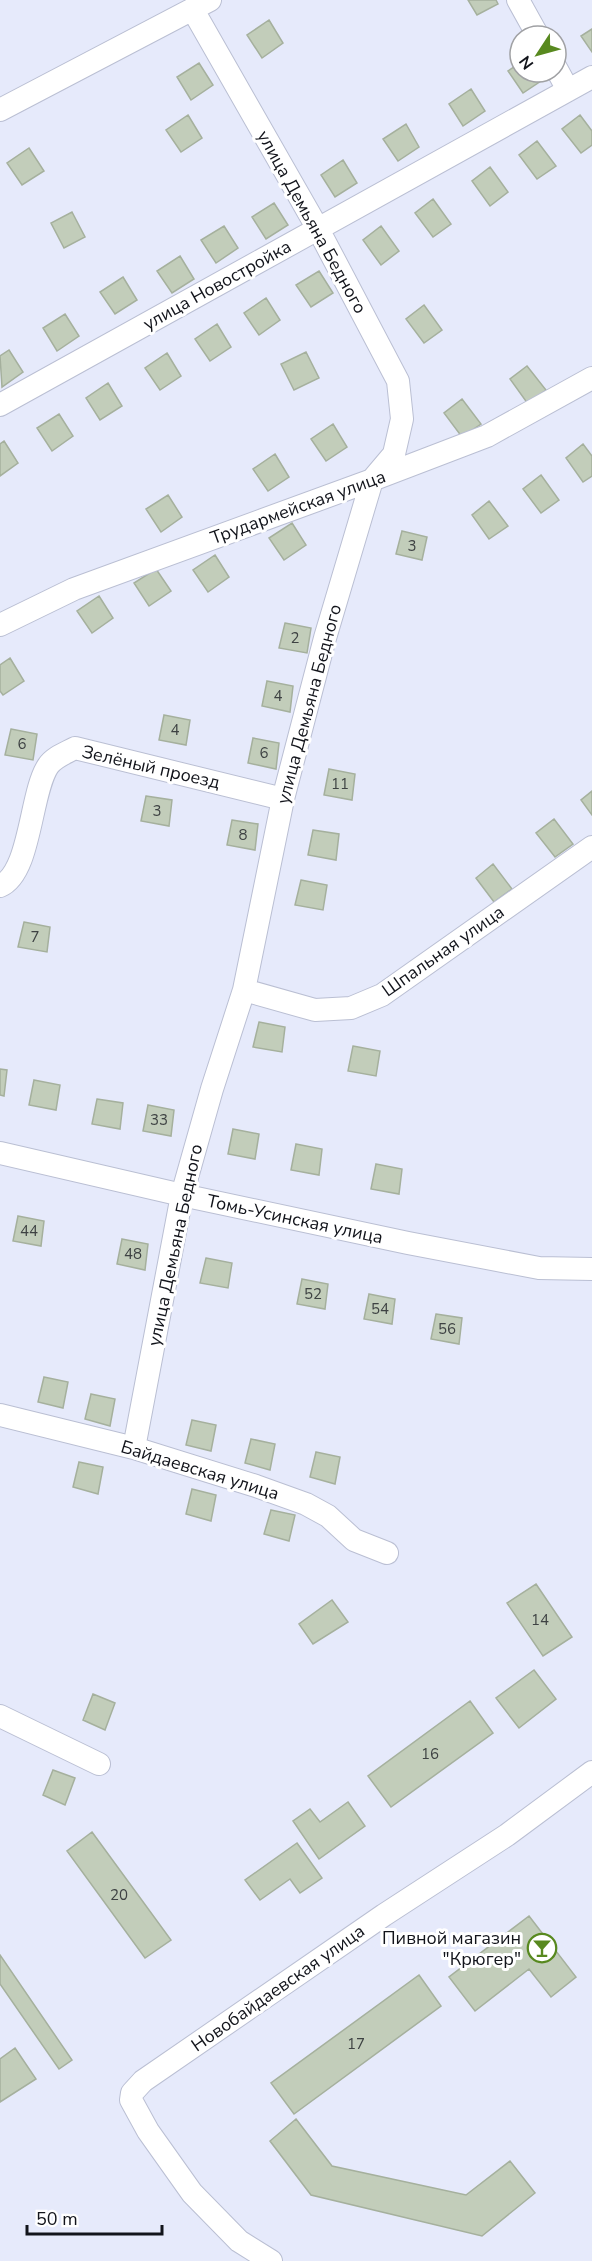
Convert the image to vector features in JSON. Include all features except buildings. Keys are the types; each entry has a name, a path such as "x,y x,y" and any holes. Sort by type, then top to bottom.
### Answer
{"street":[{"path":"518,0 531,24"},
{"path":"0,111 201,5"},
{"name":"улица Демьяна Бедного","path":"134,1448 182,1196 212,1089 244,990 283,799 325,638 372,480 394,454 402,419 398,381 201,5"},
{"name":"улица Новостройка","path":"0,405 592,77"},
{"path":"565,84 568,90"},
{"name":"Трудармейская улица","path":"0,625 74,588 487,436 592,378"},
{"name":"Зелёный проезд","path":"0,886 6,884 18,865 48,766 57,757 75,748 283,799"},
{"name":"Шпальная улица","path":"244,990 315,1010 351,1008 382,995 592,847"},
{"name":"Томь-Усинская улица","path":"0,1152 182,1196 408,1243 528,1266 592,1269"},
{"name":"Байдаевская улица","path":"0,1415 134,1448 306,1504 328,1516 354,1540 387,1553"},
{"path":"0,1716 99,1764"},
{"name":"Новобайдаевская улица","path":"271,2261 239,2241 192,2193 148,2131 130,2100 132,2093 143,2081 384,1915 507,1834 592,1772"}],"place":[{"name":"Пивной магазин \"Крюгер\"","path":"542,1948"}]}
